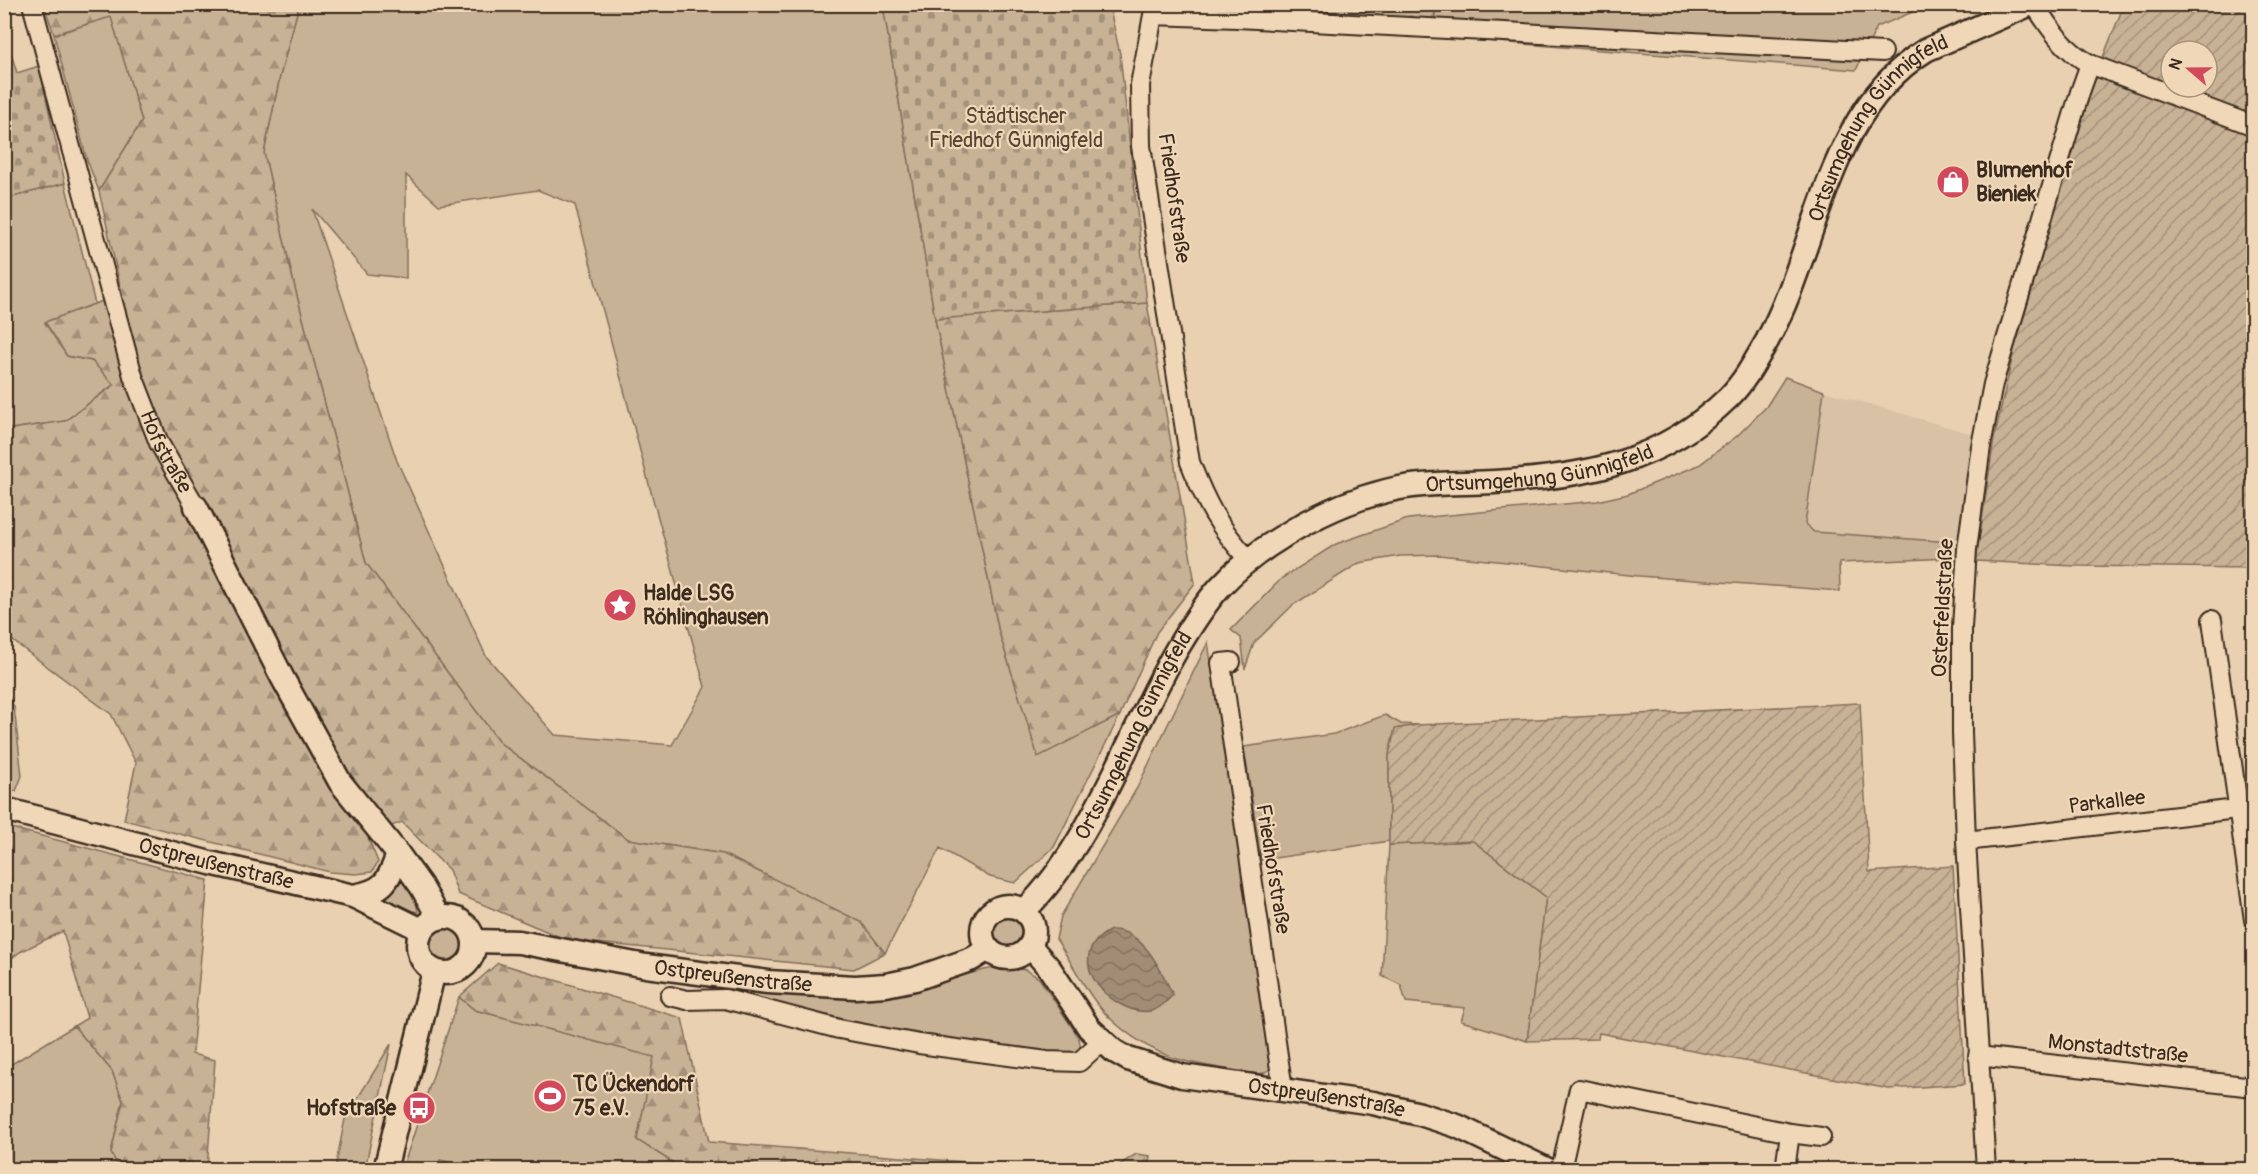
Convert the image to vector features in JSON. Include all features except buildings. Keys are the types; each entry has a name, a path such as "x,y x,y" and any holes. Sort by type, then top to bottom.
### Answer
{"street":[{"name":"Hofstraße","path":"32,4 133,376 159,443 196,507 282,677 340,783 421,886 430,924"},
{"path":"2033,4 2055,37 2072,53 2090,64 2253,126"},
{"name":"Ortsumgehung Günnigfeld","path":"1024,911 1047,886 1069,855 1096,808 1160,679 1187,632 1218,589 1249,560 1281,537 1312,519 1357,500 1434,484 1509,481 1597,470 1630,460 1668,444 1702,421 1732,394 1755,363 1776,324 1841,154 1861,114 1874,96 1912,59 1926,50 2033,4"},
{"name":"Friedhofstraße","path":"1249,560 1217,523 1190,462 1141,146 1140,85 1153,15 1883,52"},
{"name":"Osterfeldstraße","path":"1986,1170 1966,841 1962,733 1962,627 1966,549 1981,446 1993,384 2090,64"},
{"path":"2212,620 2246,808 2253,920"},
{"name":"Friedhofstraße","path":"1231,662 1221,663 1283,1090"},
{"name":"Parkallee","path":"1966,841 2246,808"},
{"name":"Ostpreußenstraße","path":"4,809 198,860 352,896 430,924"},
{"path":"352,896 373,892 392,872 398,854"},
{"path":"1007,905 1024,911 1034,931 1030,946 1025,952 1010,958 994,955 983,942 982,926 991,912 1007,905"},
{"path":"448,917 457,919 465,925 474,941 471,958 459,970 451,973 434,971 426,965 421,958 418,939 430,924 448,917"},
{"name":"Ostpreußenstraße","path":"474,941 519,942 646,966 768,982 855,987 886,985 915,979 972,959 988,949"},
{"name":"Ostpreußenstraße","path":"1030,946 1050,969 1089,1028 1102,1041 1128,1059 1182,1076 1373,1102 1436,1118 1548,1170"},
{"path":"385,1170 434,971"},
{"name":"Ostpreußenstraße","path":"670,996 687,1000 725,999 849,1031 919,1044 1047,1061 1078,1062 1102,1041"},
{"name":"Monstadtstraße","path":"1978,1056 2253,1087"},
{"path":"1561,1170 1579,1089 1790,1133 1821,1137"},
{"path":"1785,1170 1790,1133"}],"shaded area":[{"path":"1824,391 1979,436 1967,531 1951,542 1814,532 1805,524"}],"green space":[{"path":"44,5 299,5 280,76 264,153 294,284 366,563 500,743 628,839 723,854 861,922 885,953 854,969 567,940 458,894 449,870 402,822 367,835 378,862 372,872 356,874 330,872 124,820 136,763 111,714 5,635 5,430 65,421 114,385 92,361 67,356 45,322 122,294 99,191 142,121 111,17 54,34"},
{"path":"299,5 883,5 935,319 999,632 1038,756 1120,715 1054,847 1015,883 990,877 940,848 885,953 861,922 723,854 628,839 500,743 366,563 294,284 264,153 280,76","holes":["406,175 439,205 538,190 575,205 705,687 672,745 555,735 486,656 397,461 312,209 367,274 406,278"]},
{"name":"Städtischer Friedhof Günnigfeld","path":"883,5 1109,5 1120,54 1147,303 935,319"},
{"path":"1204,5 1435,5 1434,25"},
{"path":"1435,5 1929,5 1877,27 1856,70 1435,37"},
{"path":"2124,5 2253,5 2253,568 2075,566 1976,561 1994,439 2014,350 2095,77"},
{"path":"111,16 142,121 99,191 87,160 54,35"},
{"path":"5,34 17,73 39,66 65,183 5,199"},
{"path":"65,183 95,304 45,323 67,356 92,361 114,384 65,421 5,430 5,199"},
{"path":"1147,303 1195,583 1157,632 1120,715 1038,757 999,632 935,319"},
{"path":"1785,377 1824,391 1805,524 1814,532 1951,542 1950,558 1839,563 1840,591 1639,576 1439,555 1400,556 1359,563 1293,605 1254,643 1245,669 1241,638 1231,630 1282,578 1336,544 1408,519 1597,501 1628,494 1699,465 1737,436 1766,407"},
{"path":"1208,642 1271,1068 1264,1073 1257,1074 1185,1061 1159,1052 1133,1037 1100,1008 1056,939 1061,916 1137,788"},
{"path":"4,688 14,707 22,776 16,791 5,788"},
{"path":"1860,703 1869,872 1953,866 1965,1084 1889,1089 1599,1033 1598,1039 1527,1041 1546,897 1473,841 1389,845 1389,755 1395,729 1417,725"},
{"path":"1385,715 1401,724 1417,725 1395,729 1389,755 1389,841 1261,860 1244,747 1334,734"},
{"path":"4,826 208,880 192,1054 215,1060 207,1169 120,1169 111,1153 123,1101 112,1071 74,1026 87,1018 63,931 20,952 5,963"},
{"path":"1473,841 1546,897 1527,1041 1461,1021 1465,1008 1406,1002 1401,985 1382,976 1389,845"},
{"path":"402,876 416,901 418,912 407,910 383,898"},
{"path":"1007,918 1017,922 1021,932 1017,942 1007,946 997,942 993,932 997,922"},
{"path":"445,928 457,933 462,945 457,957 445,962 433,957 428,945 433,933"},
{"path":"498,963 682,1018 709,1142 977,1163 976,1169 683,1169 637,1140 654,1057 475,1010 459,997"},
{"path":"1001,967 1026,970 1039,978 1078,1036 1080,1046 1077,1052 1060,1054 883,1028 710,988 711,985 871,998 907,992 975,972"},
{"name":"TC Ückendorf 75 e.V.","path":"459,997 475,1010 655,1057 637,1140 683,1169 479,1170 440,1160 438,1169 402,1170"},
{"path":"74,1026 112,1071 123,1101 111,1153 120,1169 5,1170 5,1068"},
{"path":"391,1044 365,1169 335,1169 345,1119"},
{"path":"1136,1154 1150,1156 1148,1169 1113,1169"}],"water":[{"path":"1111,930 1122,931 1132,936 1142,944 1157,963 1173,995 1157,1009 1140,1011 1125,1007 1098,986 1090,972 1089,957 1095,943"}],"place":[{"name":"Blumenhof Bieniek","path":"1953,182"},
{"name":"Halde LSG Röhlinghausen","path":"620,605"},
{"name":"TC Ückendorf 75 e.V.","path":"550,1096"},
{"name":"Hofstraße","path":"419,1108"}]}
